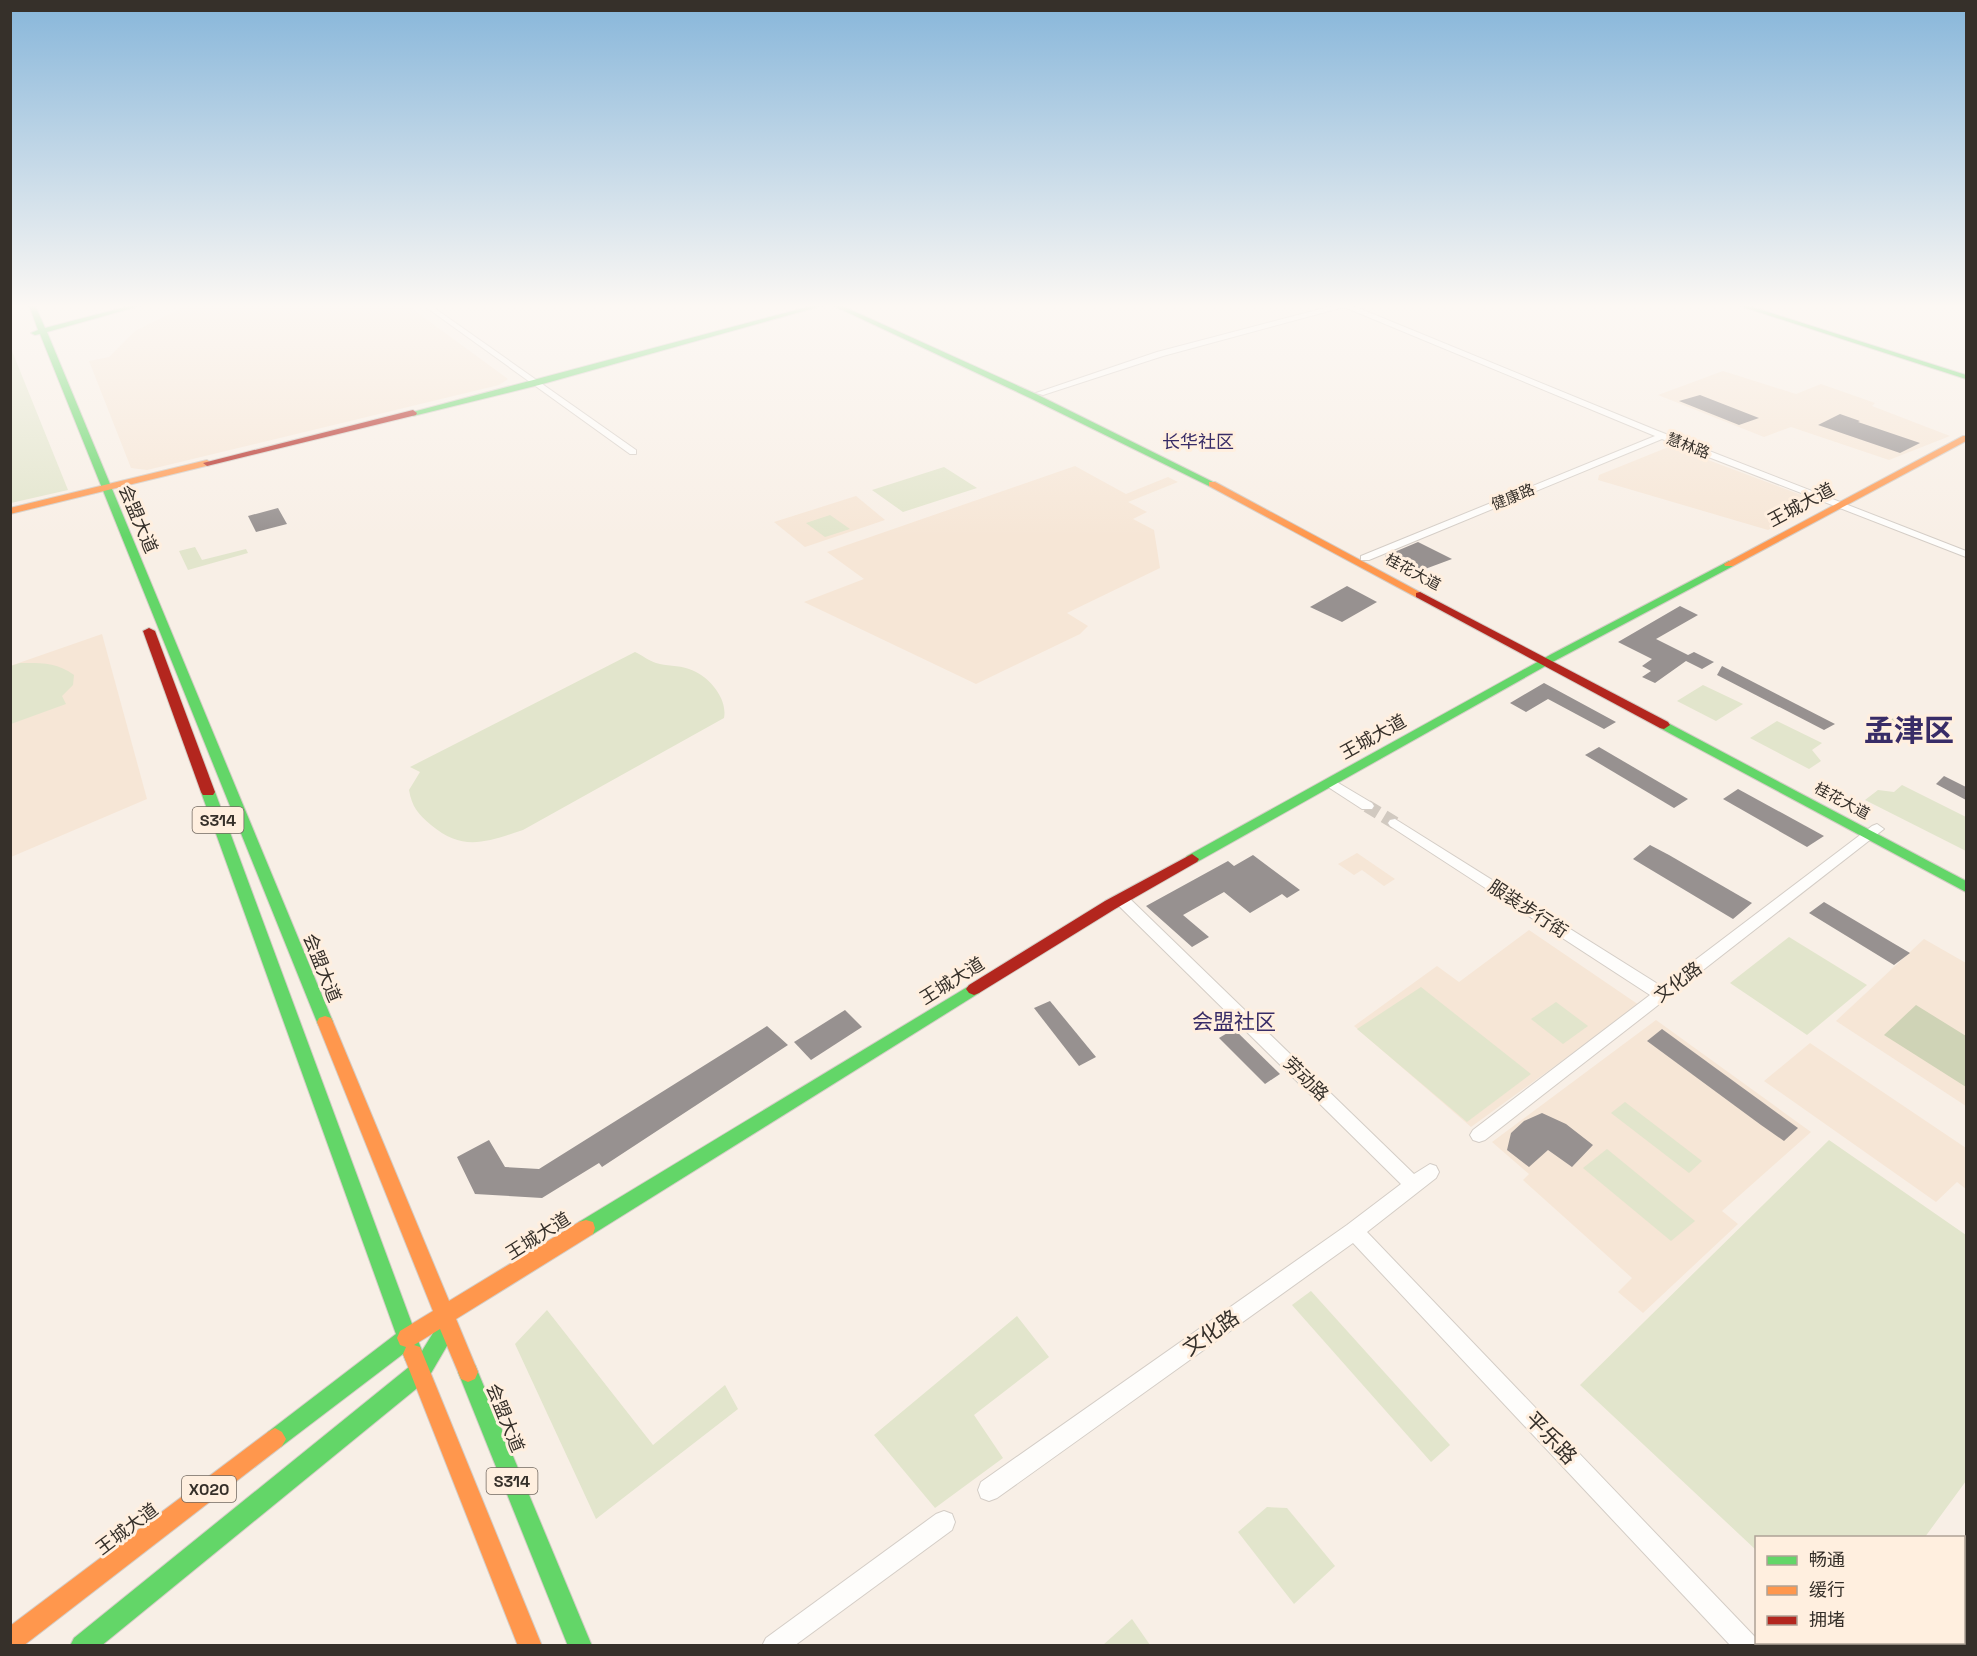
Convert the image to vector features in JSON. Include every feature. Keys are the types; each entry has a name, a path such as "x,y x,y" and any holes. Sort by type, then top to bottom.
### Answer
{"main road":[{"name":"会盟大道","path":"58,382 580,1646"},
{"path":"10,509 534,382"},
{"name":"桂花大道","path":"1002,382 1141,447 1553,661 1874,832 1966,877"},
{"name":"桂花大道","path":"1016,382 1199,470 1553,661"},
{"name":"王城大道","path":"1844,506 1966,438"},
{"name":"王城大道","path":"10,1641 407,1338 446,1322 1124,902 1330,782 1553,661 1966,443"},
{"name":"会盟大道","path":"100,488 140,608 407,1338 530,1646"},
{"name":"王城大道","path":"1124,902 1553,661"},
{"name":"桂花大道","path":"1874,832 1966,887"},
{"name":"王城大道","path":"82,1646 420,1373 446,1322"}],"street":[{"path":"535,382 633,452"},
{"path":"1040,393 1073,382"},
{"name":"慧林路","path":"1532,382 1662,436 1966,554"},
{"name":"健康路","path":"1365,558 1662,436"},
{"path":"1330,782 1367,806"},
{"name":"服装步行街","path":"1395,823 1661,994"},
{"name":"文化路","path":"1479,1135 1874,832"},
{"name":"劳动路","path":"1124,902 1414,1185"},
{"name":"文化路","path":"988,1490 1354,1230 1430,1172"},
{"name":"平乐路","path":"1354,1230 1748,1646"},
{"path":"774,1646 944,1522"}],"shaded area":[{"path":"97,382 503,382 147,470 131,468"},
{"path":"1692,382 1759,382 1796,394 1821,384 1875,403 1872,406 1950,436 1889,460 1791,427 1764,437 1658,395"},
{"path":"1671,446 1820,502 1768,530 1598,480 1599,475"},
{"path":"1075,466 1126,494 1168,477 1178,482 1128,502 1147,512 1133,519 1154,530 1160,568 1067,613 1088,626 1080,634 976,684 804,602 864,579 827,552"},
{"path":"856,496 885,520 805,547 774,522"},
{"path":"102,634 147,799 11,857 10,666"},
{"path":"1357,853 1395,879 1384,886 1362,870 1354,875 1338,864"},
{"path":"1529,930 1639,1005 1471,1127 1354,1026 1437,966 1459,982"},
{"path":"1924,939 1966,963 1966,1106 1836,1021"},
{"path":"1656,1020 1811,1132 1722,1211 1738,1224 1643,1313 1618,1292 1632,1278 1523,1180 1529,1174 1492,1142"},
{"path":"1810,1043 1966,1148 1966,1189 1957,1182 1936,1202 1764,1081"}],"green space":[{"path":"10,382 25,382 68,490 10,503"},
{"path":"944,467 977,488 903,512 872,490"},
{"path":"830,515 850,529 825,537 806,523"},
{"path":"195,547 202,560 246,549 248,553 188,570 179,551"},
{"path":"635,652 653,662 685,668 703,676 720,695 724,718 523,830 498,838 475,842 454,839 431,825 416,810 409,790 420,772 410,767"},
{"path":"20,663 48,664 61,668 74,675 73,685 62,696 66,704 11,724 11,666"},
{"path":"1703,685 1743,704 1716,721 1677,701"},
{"path":"1895,717 1930,734 1919,741 1884,724"},
{"path":"1777,721 1822,743 1812,750 1821,761 1809,769 1750,738"},
{"path":"1902,785 1966,817 1966,851 1865,800 1878,790 1894,792"},
{"path":"1789,937 1867,985 1807,1035 1730,983"},
{"path":"1421,987 1531,1074 1467,1122 1357,1029"},
{"path":"1556,1002 1588,1026 1563,1044 1531,1019"},
{"path":"1916,1005 1966,1036 1966,1087 1884,1035"},
{"path":"1625,1102 1702,1161 1689,1173 1611,1113"},
{"path":"1829,1140 1966,1235 1966,1481 1926,1536 1755,1536 1755,1549 1580,1385"},
{"path":"1607,1149 1695,1221 1671,1241 1583,1168"},
{"path":"1311,1291 1450,1445 1431,1462 1292,1305"},
{"path":"547,1310 653,1445 725,1385 738,1409 596,1519 515,1344"},
{"path":"1017,1316 1049,1357 974,1415 1003,1458 935,1508 874,1435"},
{"path":"1267,1507 1287,1508 1335,1566 1294,1604 1238,1532"},
{"path":"1132,1619 1150,1645 1103,1645"}],"building":[{"path":"1700,395 1759,418 1739,425 1679,401"},
{"path":"1840,414 1920,443 1900,453 1818,425"},
{"path":"278,508 287,524 256,532 248,516"},
{"path":"1418,542 1452,559 1417,572 1385,556"},
{"path":"1347,586 1377,602 1342,622 1310,607"},
{"path":"1680,606 1698,615 1656,639 1688,655 1694,652 1714,662 1702,669 1686,661 1655,683 1642,677 1651,671 1642,666 1652,659 1618,642"},
{"path":"1722,666 1835,724 1824,730 1717,675"},
{"path":"1544,683 1616,722 1604,729 1548,699 1526,712 1510,703"},
{"path":"1599,747 1688,799 1674,808 1585,755"},
{"path":"1944,776 1966,787 1966,800 1936,784"},
{"path":"1738,789 1824,836 1807,847 1723,799"},
{"path":"1650,845 1752,903 1733,919 1633,859"},
{"path":"1253,855 1300,890 1287,898 1282,894 1250,913 1224,892 1183,915 1209,937 1192,947 1146,906 1228,861 1234,866"},
{"path":"1824,902 1910,953 1894,965 1809,913"},
{"path":"1050,1001 1096,1057 1079,1066 1034,1008"},
{"path":"845,1010 862,1027 811,1060 794,1042"},
{"path":"767,1026 788,1045 602,1167 599,1163 542,1198 475,1194 457,1157 489,1140 505,1167 539,1169"},
{"path":"1234,1029 1280,1074 1265,1084 1219,1038"},
{"path":"1662,1029 1798,1128 1784,1141 1761,1125 1647,1041"},
{"path":"1542,1113 1566,1124 1593,1145 1572,1167 1548,1150 1529,1167 1507,1150 1511,1133 1524,1121"}],"tunnel":[{"path":"1367,806 1395,823"}],"traffic: fast":[{"path":"64,382 325,1022"},
{"path":"413,413 539,382"},
{"path":"1003,382 1212,484"},
{"path":"1192,859 1554,657 1729,564"},
{"path":"1664,725 1966,887"},
{"path":"208,792 413,1354"},
{"path":"586,1228 974,989"},
{"path":"82,1646 420,1373 448,1327"},
{"path":"275,1439 407,1338"},
{"path":"468,1372 580,1646"}],"traffic: slow":[{"path":"1729,564 1966,438"},
{"path":"10,511 207,463"},
{"path":"1212,484 1420,595"},
{"path":"325,1022 468,1372"},
{"path":"407,1338 586,1228"},
{"path":"413,1354 530,1646"},
{"path":"10,1641 275,1439"}],"traffic: jam":[{"path":"207,463 413,413"},
{"path":"1420,595 1664,725"},
{"path":"149,631 208,792"},
{"path":"974,989 1110,905 1192,859"}],"district":[{"name":"长华社区","path":"1198,442"},
{"name":"孟津区","path":"1909,731"},
{"name":"会盟社区","path":"1234,1022"}]}
